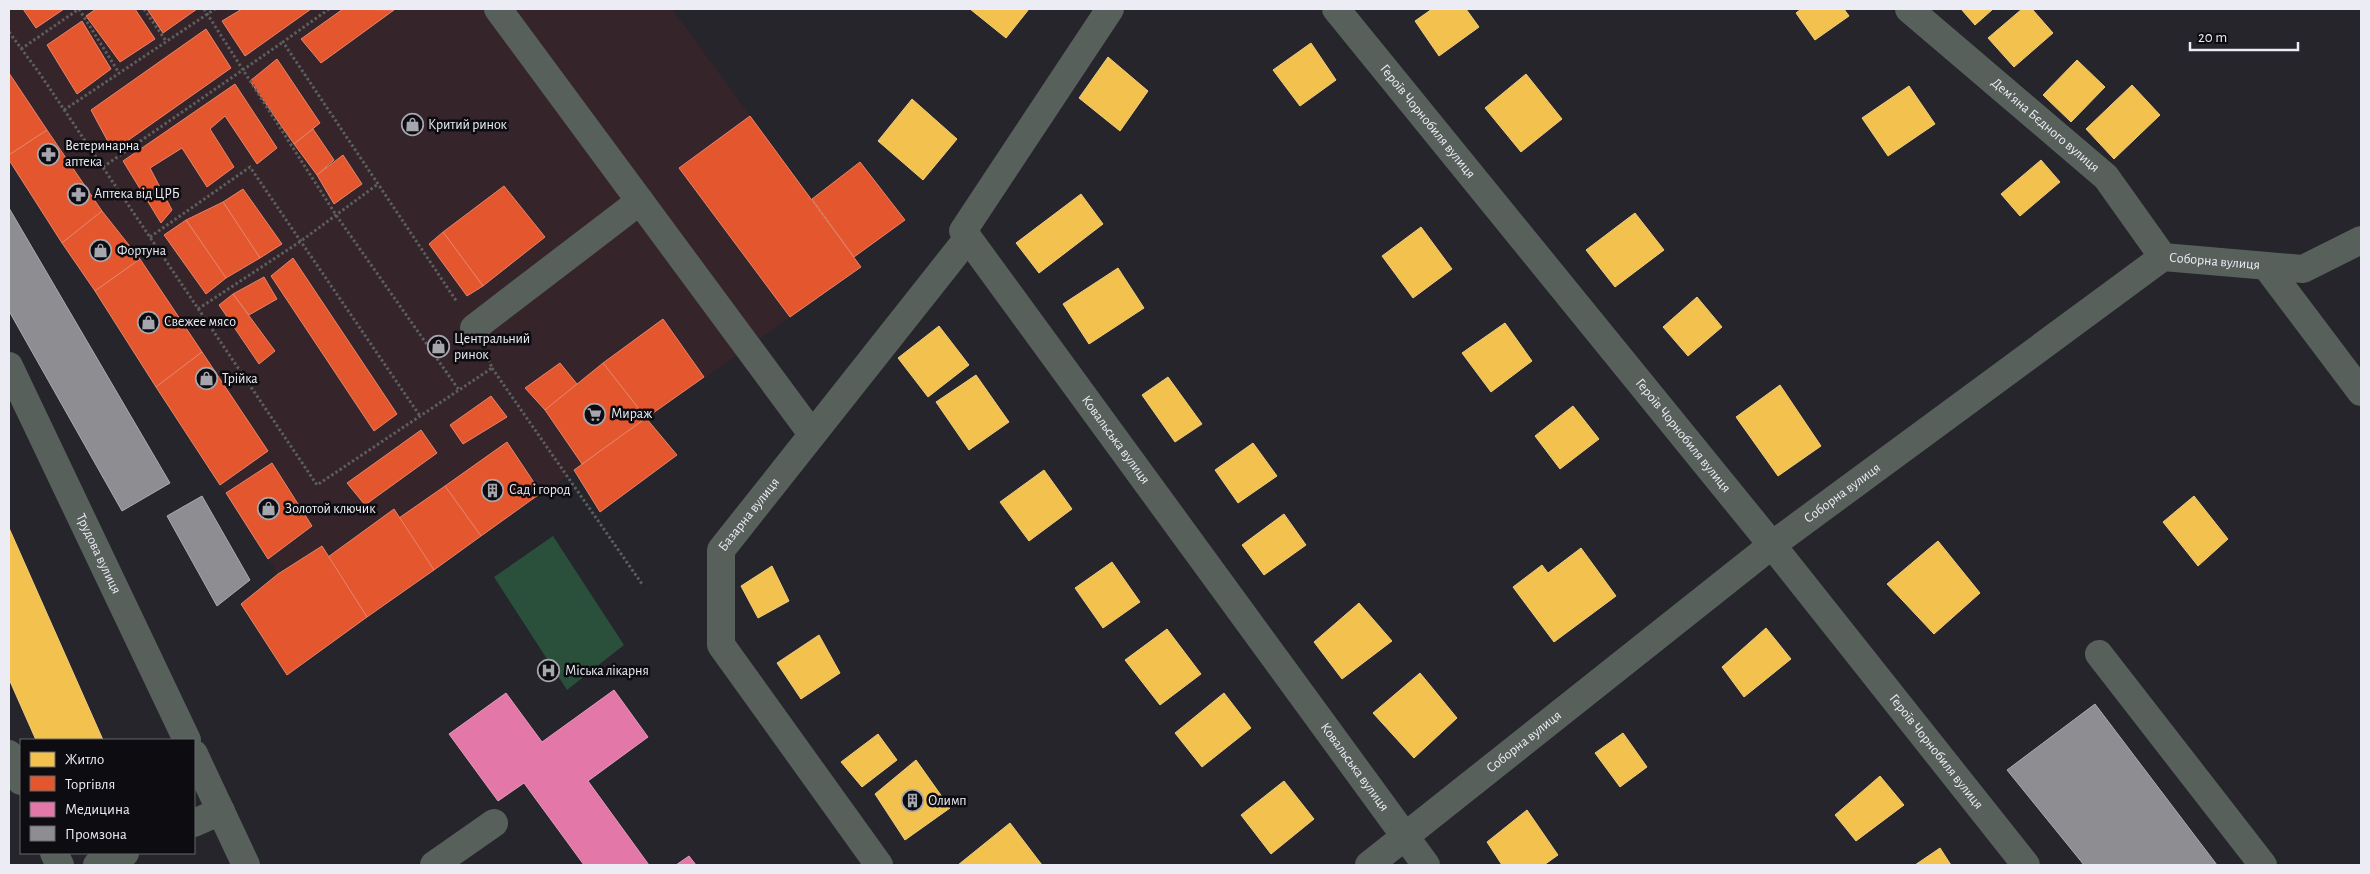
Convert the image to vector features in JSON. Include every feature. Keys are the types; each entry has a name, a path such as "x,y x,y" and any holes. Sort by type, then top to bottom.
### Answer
{"street":[{"path":"498,9 812,434"},
{"path":"968,238 963,231 1110,9"},
{"name":"Героїв Чорнобиля вулиця","path":"1336,9 1772,545 2026,865"},
{"name":"Дем’яна Бєдного вулиця","path":"1909,9 2106,178 2163,257"},
{"path":"474,328 640,201"},
{"name":"Базарна вулиця","path":"879,865 721,645 721,550 968,238"},
{"name":"Ковальська вулиця","path":"968,238 1426,865"},
{"name":"Соборна вулиця","path":"1369,865 1772,545 2163,257 2303,269 2361,240"},
{"path":"2266,266 2361,392"},
{"name":"Трудова вулиця","path":"9,366 187,739"},
{"path":"2099,654 2263,865"},
{"path":"9,754 20,779"},
{"path":"195,756 246,865"},
{"path":"195,823 221,811"},
{"path":"434,865 494,823"},
{"path":"96,865 123,854"}],"path":[{"path":"21,49 79,9 119,73"},
{"path":"144,9 166,41"},
{"path":"204,9 336,215 459,390"},
{"path":"64,110 215,9"},
{"path":"103,168 329,9"},
{"path":"9,32 64,110 317,485 492,368"},
{"path":"283,42 474,328 492,368 642,584"},
{"path":"150,237 250,167 420,416"},
{"path":"198,309 301,241 378,184"}],"shaded area":[{"name":"Центральний ринок","path":"9,9 672,9 861,267 287,675 241,604 278,574 9,160"}],"green space":[{"path":"553,536 624,645 567,690 494,577"}],"building: Житло":[{"path":"970,9 1029,9 1006,38"},
{"path":"1432,9 1466,9 1479,27 1439,56 1415,21"},
{"path":"1801,9 1844,9 1849,16 1815,40 1796,13"},
{"path":"1961,9 1993,9 1975,25"},
{"path":"2022,9 2032,9 2053,33 2014,67 1988,38"},
{"path":"1311,43 1336,80 1300,106 1273,70"},
{"path":"1108,57 1148,91 1120,131 1079,98"},
{"path":"2077,60 2105,87 2071,122 2043,95"},
{"path":"1526,74 1562,119 1521,152 1485,108"},
{"path":"2132,85 2160,115 2114,159 2086,129"},
{"path":"1909,86 1935,124 1888,156 1862,118"},
{"path":"912,99 957,139 923,180 878,141"},
{"path":"2041,160 2060,182 2020,216 2001,194"},
{"path":"1081,194 1103,224 1039,273 1016,243"},
{"path":"1635,213 1664,250 1615,287 1586,250"},
{"path":"1421,227 1452,269 1413,298 1382,256"},
{"path":"1118,268 1144,308 1089,344 1063,304"},
{"path":"1697,297 1722,327 1688,356 1663,327"},
{"path":"1505,323 1532,361 1491,392 1462,353"},
{"path":"939,326 969,365 928,397 898,358"},
{"path":"976,375 1009,422 969,450 936,402"},
{"path":"1168,377 1202,424 1175,442 1142,395"},
{"path":"1780,385 1821,446 1778,476 1736,417"},
{"path":"1573,406 1599,439 1560,469 1535,436"},
{"path":"1253,443 1277,476 1238,503 1215,470"},
{"path":"1044,470 1072,509 1029,541 1000,502"},
{"path":"2194,496 2228,539 2198,566 2163,522"},
{"path":"1284,514 1306,545 1264,575 1242,545"},
{"path":"9,528 103,739 36,739 9,679"},
{"path":"1938,541 1980,593 1934,634 1887,584"},
{"path":"1581,548 1616,596 1554,642 1513,587 1542,565 1548,573"},
{"path":"1112,562 1140,602 1103,628 1075,588"},
{"path":"772,566 789,601 758,618 741,586"},
{"path":"1359,603 1392,641 1342,679 1314,642"},
{"path":"1766,628 1791,659 1744,697 1722,667"},
{"path":"1167,629 1201,674 1160,705 1125,660"},
{"path":"819,635 840,673 801,699 777,663"},
{"path":"1420,673 1457,718 1414,758 1373,713"},
{"path":"1224,693 1251,728 1202,767 1175,733"},
{"path":"1623,733 1647,767 1620,787 1595,753"},
{"path":"878,734 897,760 862,787 841,762"},
{"name":"Олимп","path":"916,760 950,808 905,840 875,794"},
{"path":"1880,776 1904,805 1856,841 1835,815"},
{"path":"1284,781 1314,819 1271,854 1241,815"},
{"path":"1527,810 1558,855 1544,865 1502,865 1487,842"},
{"path":"1010,823 1042,865 958,865"},
{"path":"1940,848 1951,865 1915,865"}],"building: Торгівля":[{"path":"23,9 64,9 36,28"},
{"path":"96,9 135,9 155,39 120,62 86,16"},
{"path":"147,9 197,9 163,33"},
{"path":"242,9 311,9 245,56 222,21"},
{"path":"343,9 394,10 321,63 301,39"},
{"path":"82,21 111,69 77,94 47,45"},
{"path":"206,29 231,68 113,151 91,110"},
{"path":"277,59 320,123 294,144 250,81"},
{"path":"9,73 47,130 9,155"},
{"path":"235,84 277,148 257,164 225,116 210,129 234,167 207,187 182,148 150,168 172,210 161,223 123,161"},
{"path":"750,116 861,267 790,317 679,168"},
{"path":"313,129 334,160 317,175 294,144"},
{"path":"47,130 102,211 62,243 9,160 9,155"},
{"path":"343,155 362,184 334,204 317,175"},
{"path":"860,162 905,220 854,257 812,199"},
{"path":"504,186 545,237 483,286 443,232"},
{"path":"243,189 282,244 260,258 223,202"},
{"path":"223,202 260,258 226,278 186,220"},
{"name":"Фортуна","path":"102,211 140,259 95,291 62,243"},
{"path":"186,220 226,278 206,294 164,235"},
{"path":"443,232 483,286 467,296 429,244"},
{"path":"293,258 397,414 374,431 271,276"},
{"name":"Свежее мясо","path":"140,259 202,352 156,387 95,291"},
{"path":"264,277 277,299 249,315 233,294"},
{"path":"233,294 275,351 259,364 219,305"},
{"path":"663,319 704,377 646,418 603,363"},
{"path":"202,352 268,451 220,485 156,387"},
{"path":"560,363 577,384 545,410 525,388"},
{"name":"Мираж","path":"603,363 646,418 582,464 545,410"},
{"path":"491,396 507,417 463,444 450,425"},
{"path":"646,418 677,455 600,512 574,470"},
{"path":"421,430 437,453 365,505 347,483"},
{"name":"Сад і город","path":"507,442 541,493 481,536 445,486"},
{"name":"Золотой ключик","path":"272,463 312,526 268,559 226,493"},
{"path":"445,486 481,536 434,570 399,518"},
{"path":"394,509 434,570 367,617 328,557"},
{"path":"322,546 367,617 287,675 241,604 278,574"}],"building: Медицина":[{"path":"614,690 648,737 588,781 649,865 584,865 524,783 498,801 449,734 506,693 542,742"},
{"path":"689,856 696,865 676,865"}],"building: Промзона":[{"path":"9,208 170,483 122,511 9,311"},
{"path":"202,496 250,580 217,606 167,516"},
{"path":"2095,704 2217,865 2084,865 2007,770"}],"place":[{"name":"Критий ринок","path":"412,125"},
{"name":"Ветеринарна аптека","path":"49,154"},
{"name":"Аптека від ЦРБ","path":"78,194"},
{"name":"Фортуна","path":"101,251"},
{"name":"Свежее мясо","path":"148,322"},
{"name":"Центральний ринок","path":"438,347"},
{"name":"Трійка","path":"206,379"},
{"name":"Мираж","path":"595,414"},
{"name":"Сад і город","path":"493,490"},
{"name":"Золотой ключик","path":"269,509"},
{"name":"Міська лікарня","path":"549,671"},
{"name":"Олимп","path":"912,801"}]}
